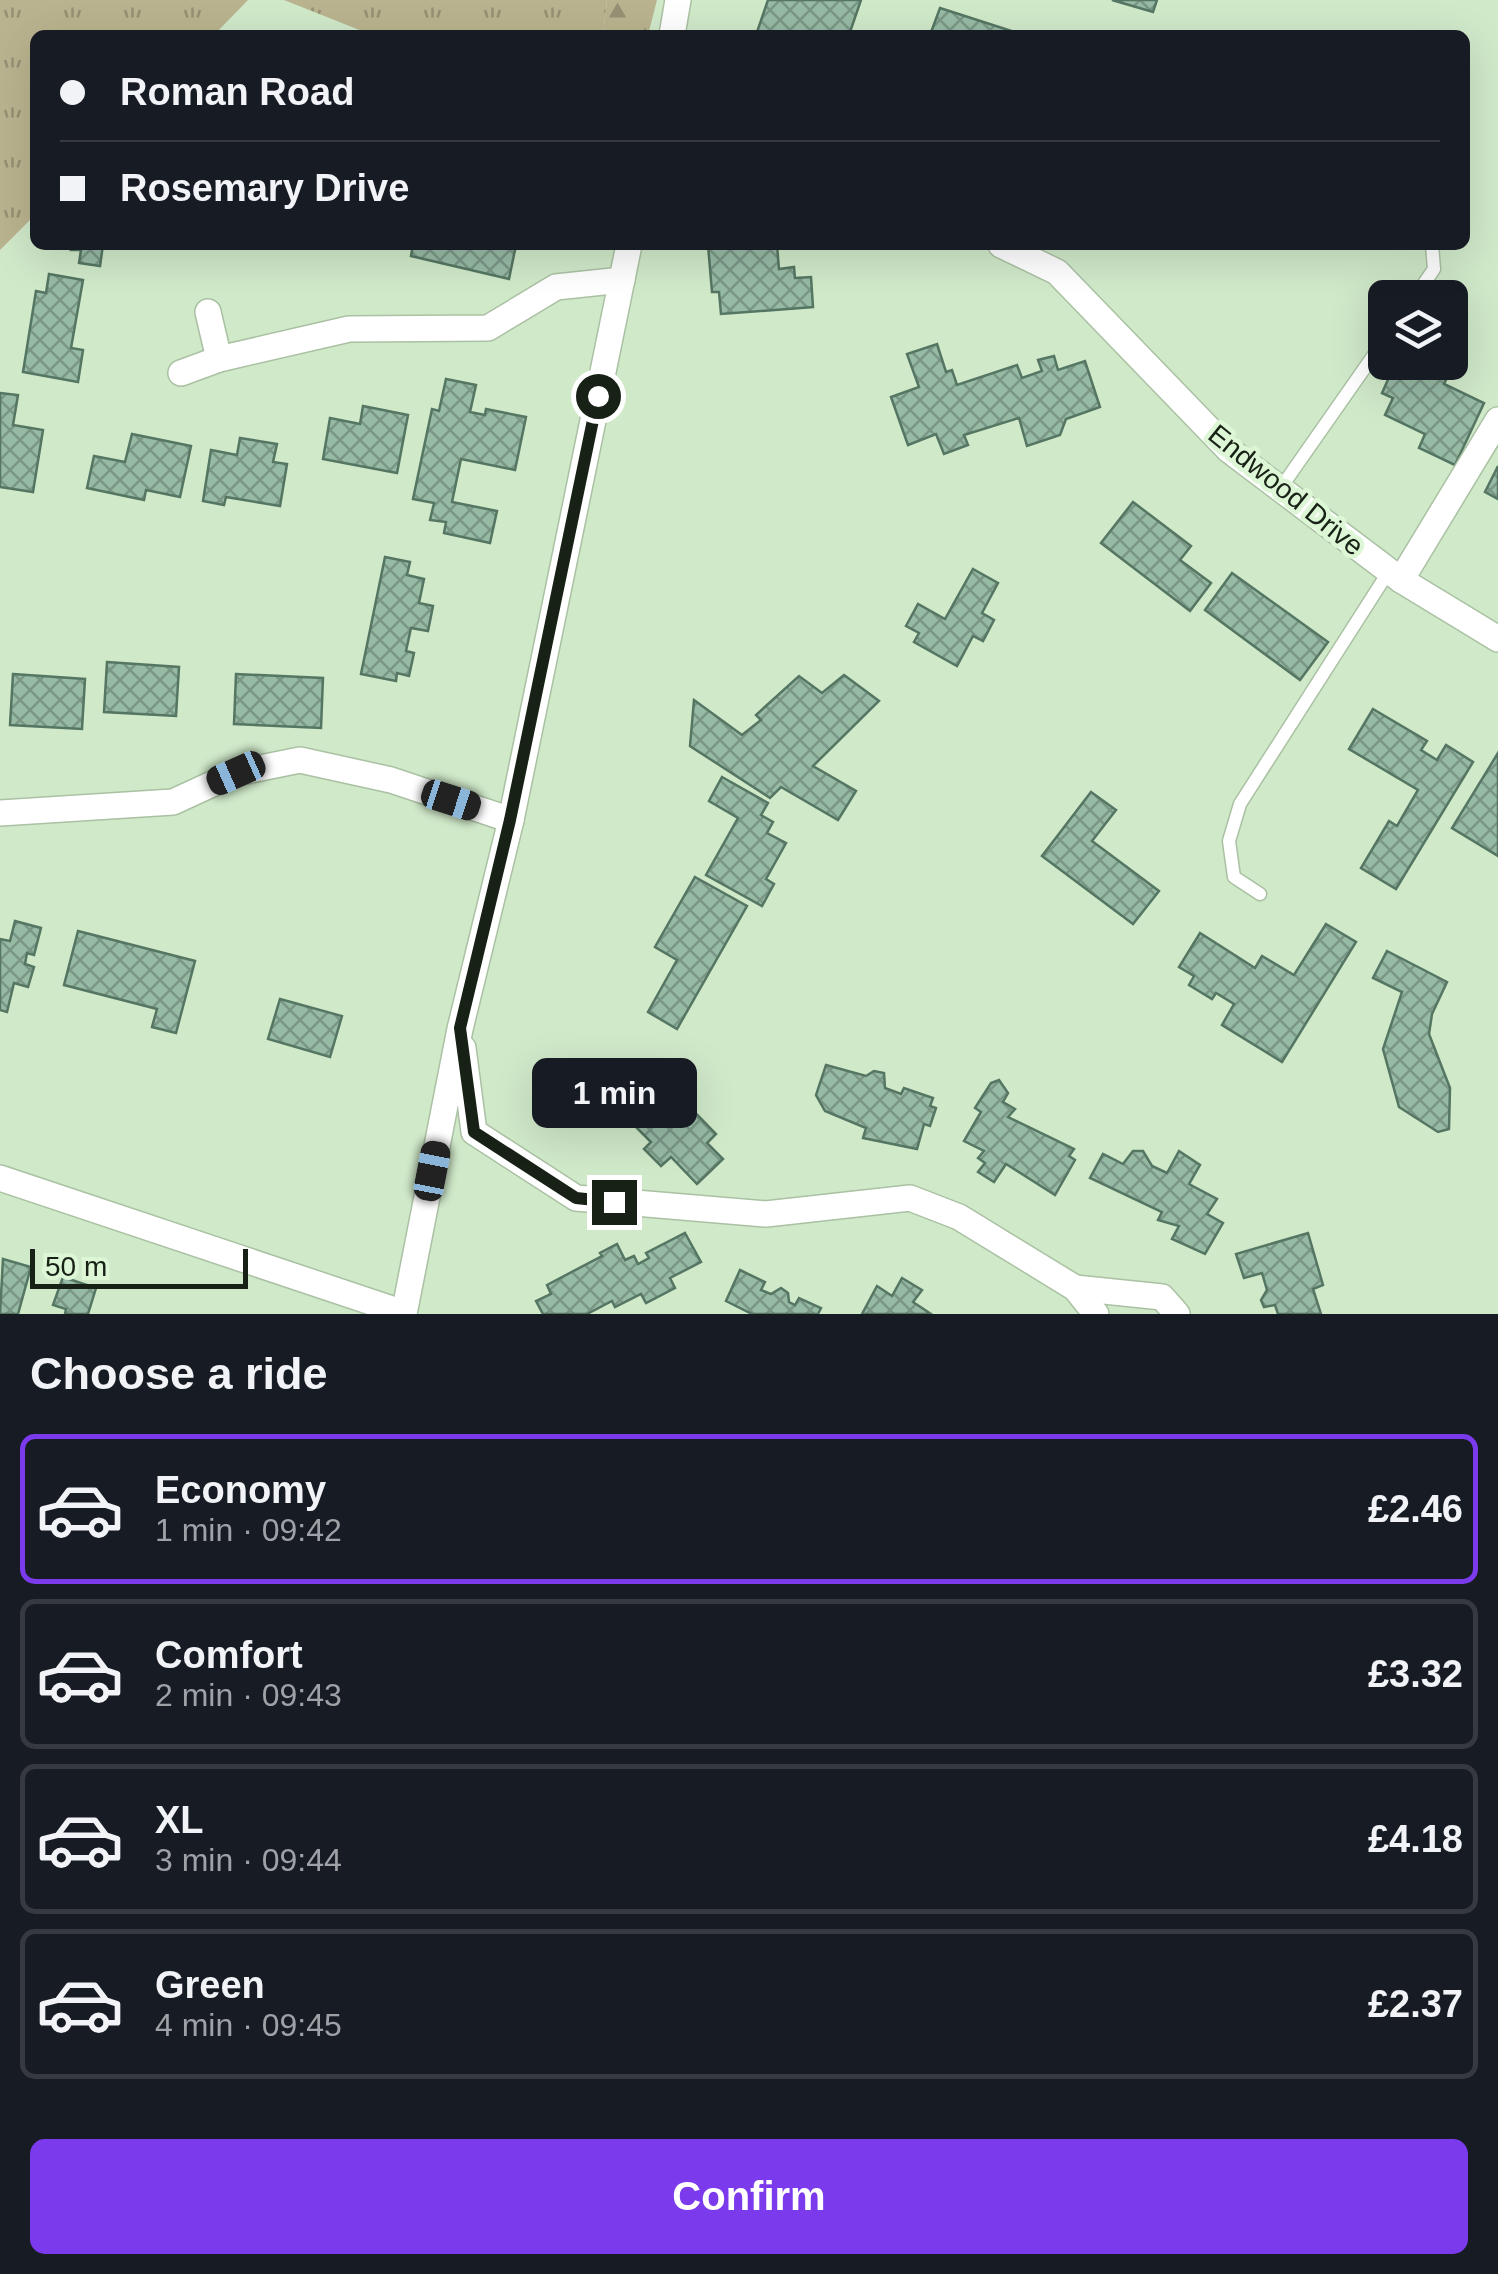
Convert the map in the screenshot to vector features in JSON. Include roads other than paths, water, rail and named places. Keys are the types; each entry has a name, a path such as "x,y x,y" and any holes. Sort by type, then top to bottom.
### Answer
{"street":[{"path":"673,30 678,0"},
{"path":"0,1178 404,1314 460,1028 510,820 628,250"},
{"name":"Endwood Drive","path":"1012,250 1058,272 1229,450 1395,576 1498,638"},
{"path":"181,374 220,359 349,329 488,328 556,287 622,280"},
{"path":"208,312 220,359"},
{"path":"1395,576 1498,420"},
{"path":"0,813 172,802 236,773 300,760 391,780 510,820"},
{"path":"460,1028 474,1132 576,1198 766,1214 910,1198 959,1217 1075,1288 1096,1314"},
{"path":"1075,1288 1162,1297 1177,1314"}],"lane":[{"path":"1426,280 1434,269 1432,250"},
{"path":"1280,489 1368,363"},
{"path":"1260,894 1234,877 1229,841 1240,804 1395,576"}]}
